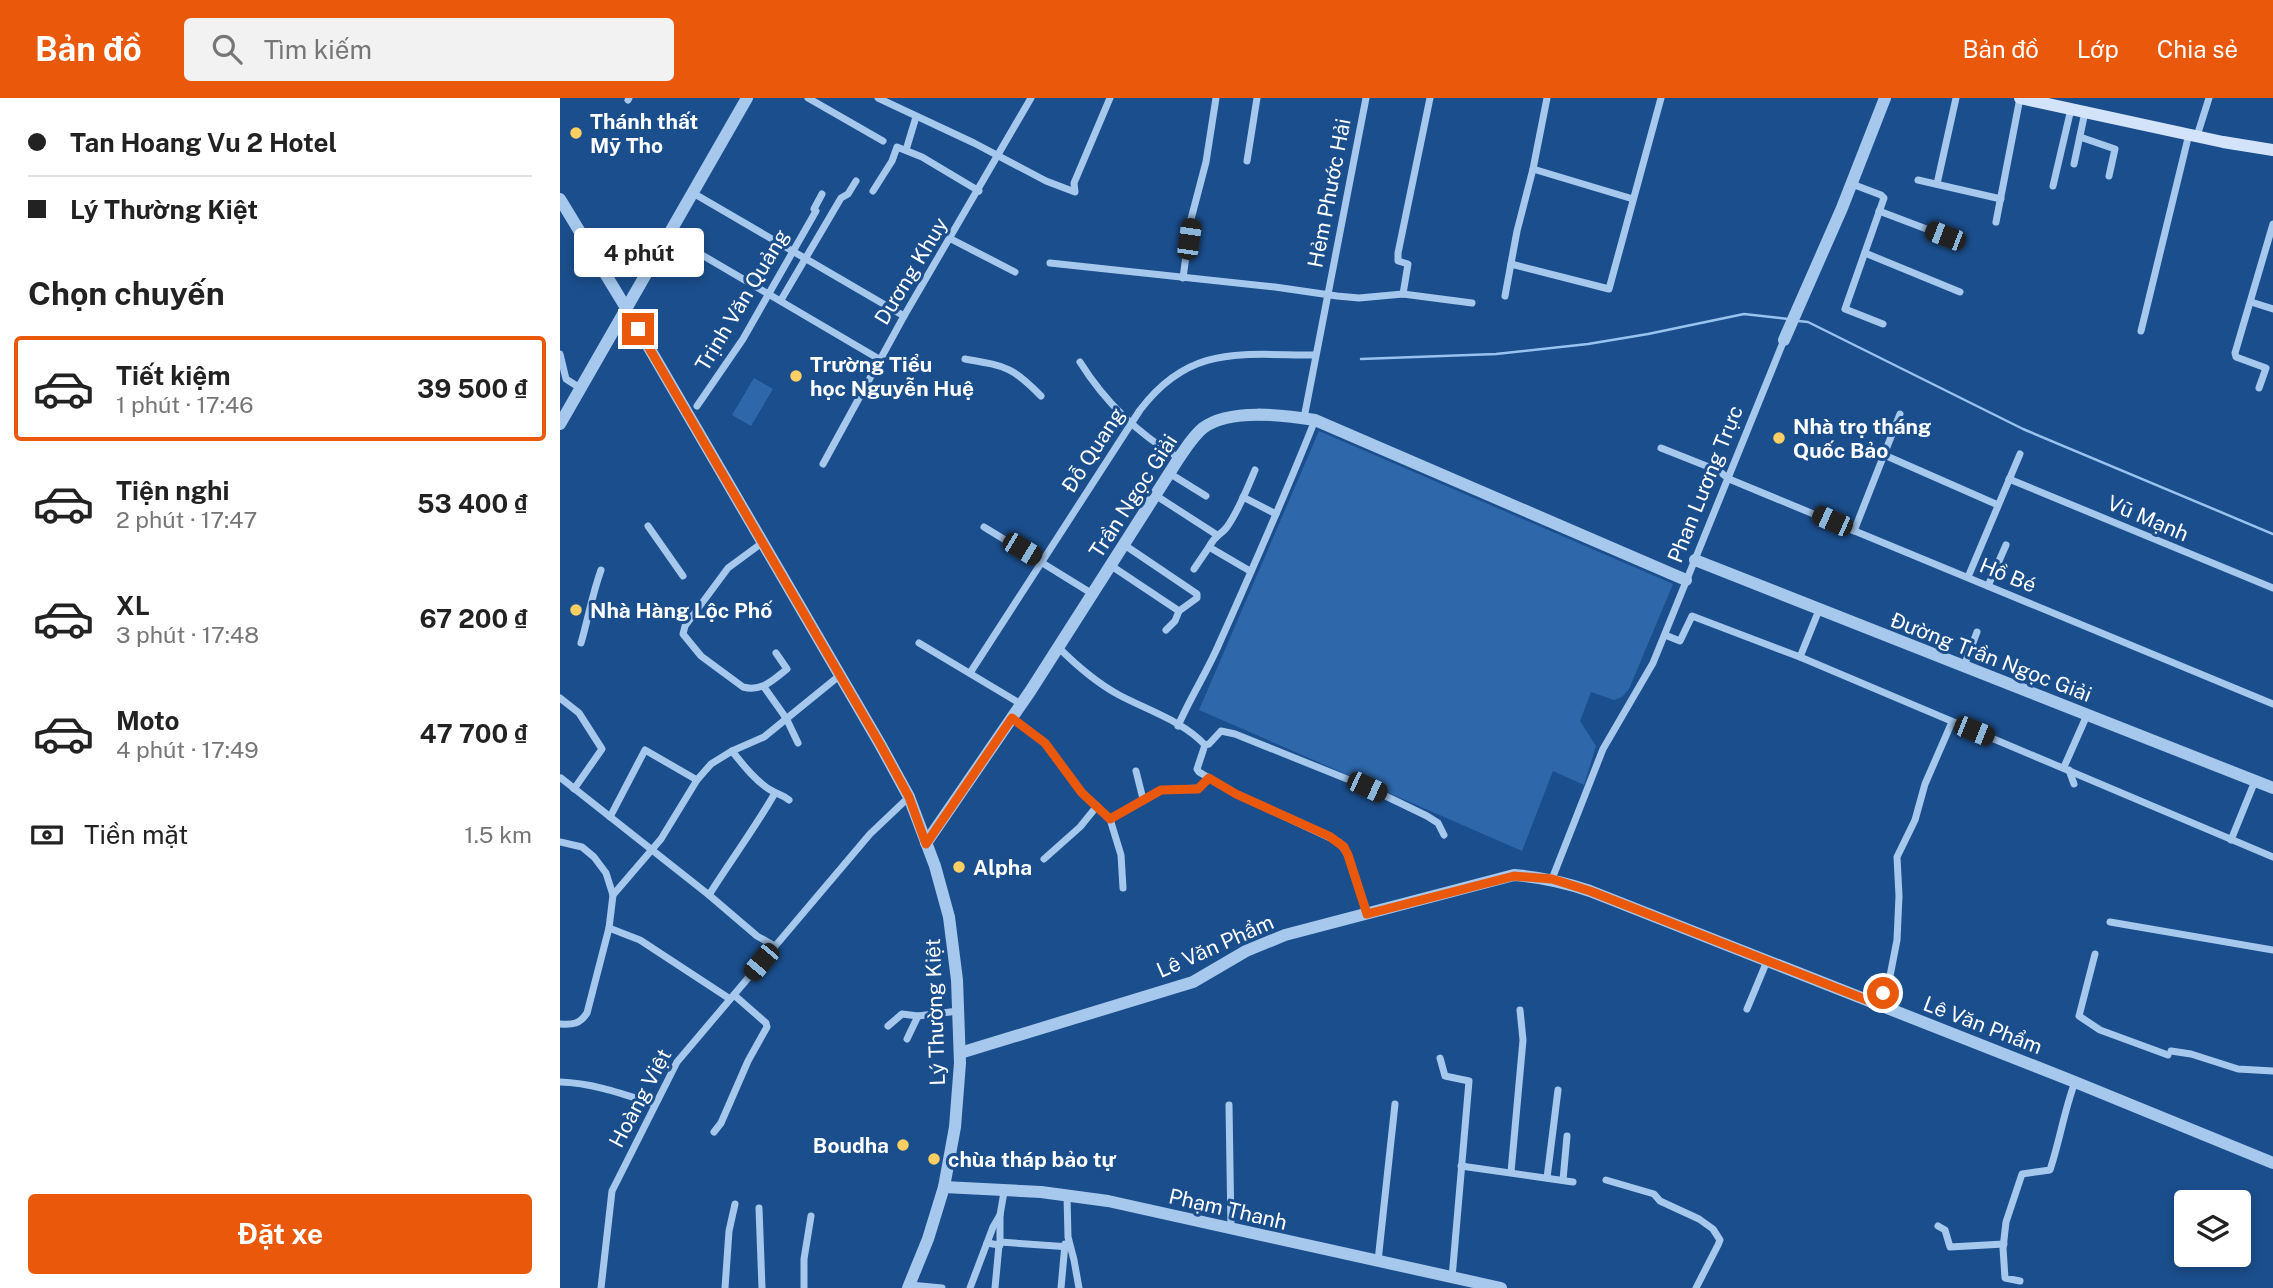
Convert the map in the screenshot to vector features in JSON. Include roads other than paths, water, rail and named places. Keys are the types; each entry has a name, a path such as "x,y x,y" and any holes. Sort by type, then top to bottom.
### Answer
{"main road":[{"path":"2023,98 2069,105 2085,112 2273,150"}],"street":[{"path":"560,424 747,98"},
{"path":"808,98 883,141"},
{"path":"878,98 1046,181 1075,192 1074,183 1110,98"},
{"name":"Dương Khuy","path":"823,464 879,359 1031,98"},
{"path":"1183,278 1191,219 1206,162 1216,98"},
{"path":"1247,161 1257,98"},
{"name":"Hẻm Phước Hải","path":"1178,726 1219,645 1276,514 1309,419 1315,355 1366,98"},
{"path":"1403,294 1408,264 1398,261 1398,253 1430,98"},
{"path":"1505,296 1547,98"},
{"path":"1511,264 1609,289 1661,98"},
{"name":"Phan Lương Trực","path":"1552,879 1599,757 1644,683 1665,635 1801,297 1852,184 1885,98"},
{"path":"1937,184 1956,98"},
{"path":"1996,222 2023,98"},
{"path":"2141,331 2193,135 2209,98"},
{"path":"2053,186 2069,105"},
{"path":"2074,164 2085,112"},
{"path":"906,150 916,117"},
{"path":"2080,137 2115,149 2109,176"},
{"path":"873,191 892,161 897,147 922,157 979,191"},
{"path":"1533,169 1633,199"},
{"path":"1918,180 2001,199"},
{"path":"782,300 841,198 848,194 856,181"},
{"path":"1852,184 1883,196 1845,309 1883,324"},
{"path":"693,193 904,316"},
{"name":"Trịnh Văn Quảng","path":"697,406 770,293 822,194"},
{"name":"Lý Thường Kiệt","path":"560,200 626,308 909,797 935,866 955,951 960,1053 955,1127 944,1187 928,1239 909,1286"},
{"path":"1879,211 1945,236"},
{"path":"2259,388 2266,368 2235,355 2273,224"},
{"path":"668,235 879,359"},
{"path":"951,239 1015,272"},
{"path":"1865,253 1960,292"},
{"path":"1050,263 1327,295 1359,298 1403,294 1472,303"},
{"path":"2251,302 2273,309"},
{"path":"560,354 566,379 580,388"},
{"name":"Đỗ Quang","path":"970,673 1131,424 1161,384 1199,361 1234,356 1315,355"},
{"path":"965,359 1014,371 1041,396"},
{"path":"1080,362 1095,384 1131,424 1179,458"},
{"path":"1854,531 1882,454 1900,414"},
{"name":"Trần Ngọc Giải","path":"926,844 1012,718 1179,458 1197,434 1216,422 1251,415 1309,419 1686,580"},
{"name":"Hồ Bé","path":"1661,448 1719,471 1729,479 2273,704"},
{"path":"1882,454 1998,505"},
{"path":"1968,577 2020,454"},
{"path":"1194,569 1217,535 1226,528 1255,470"},
{"path":"1169,473 1206,496"},
{"name":"Vũ Mạnh","path":"2009,479 2273,588"},
{"path":"1155,495 1217,535"},
{"path":"1243,497 1276,514"},
{"path":"649,526 683,576"},
{"path":"984,527 1091,593"},
{"path":"762,543 728,568 685,625 683,634 701,656 743,687 750,689 764,687 787,669 776,653"},
{"path":"1123,544 1197,593 1197,598 1179,611 1175,621 1166,630"},
{"path":"1988,586 2006,545"},
{"path":"1209,547 1250,571"},
{"name":"Đường Trần Ngọc Giải","path":"1695,560 2273,788"},
{"path":"1110,565 1179,611"},
{"path":"581,643 589,617 590,602 601,570"},
{"path":"1800,657 1819,610"},
{"path":"1665,635 1680,641 1692,616 1800,657 2273,857"},
{"path":"1964,667 1978,632"},
{"path":"919,643 1021,704"},
{"path":"1058,647 1084,673 1178,726 1205,745"},
{"path":"613,895 661,839 696,780 711,764 764,737 839,676"},
{"path":"764,687 788,722 798,743"},
{"path":"560,698 579,712 602,749 574,789"},
{"path":"2066,769 2087,715"},
{"path":"1012,718 1045,743 1082,793 1110,819 1121,855 1123,888"},
{"path":"1877,1004 1891,976 1897,940 1897,857 1915,821 1925,784 1952,722"},
{"path":"1205,745 1221,731 1235,734 1367,787 1427,816 1438,823 1444,835"},
{"path":"1205,745 1198,770 1209,778 1236,794 1339,842 1348,855 1367,914"},
{"path":"610,817 645,750 696,780"},
{"path":"732,751 746,768 775,793 789,800"},
{"path":"2066,769 2074,783"},
{"path":"1136,771 1143,799"},
{"path":"561,778 757,936 775,946"},
{"path":"1110,819 1161,790 1198,789 1209,778"},
{"path":"2231,840 2255,780"},
{"path":"709,895 733,856 755,828 775,793"},
{"name":"Hoàng Việt","path":"601,1288 612,1191 653,1104 677,1062 870,834 909,797"},
{"path":"1044,859 1080,827 1097,806"},
{"path":"560,842 582,847 594,857 610,881 613,895 609,928 587,1013 581,1022 560,1024"},
{"name":"Lê Văn Phẩm","path":"960,1053 1193,982 1246,951 1276,939 1514,876 1552,879 1590,891 2075,1082 2273,1164"},
{"path":"2110,922 2273,950"},
{"path":"609,928 640,940 732,997 766,1023 767,1027 714,1132"},
{"path":"2095,954 2079,1016 2100,1030 2170,1053 2191,1054 2238,1069 2273,1071"},
{"path":"1747,1009 1767,961"},
{"path":"1511,1172 1523,1040 1520,1010"},
{"path":"888,1026 902,1014 918,1016 958,1011"},
{"path":"907,1039 918,1016"},
{"path":"1440,1058 1445,1076 1469,1081 1452,1278"},
{"path":"560,1082 584,1083 653,1104"},
{"path":"2020,1281 2005,1278 2006,1222 2019,1179 2028,1172 2050,1170 2062,1117 2075,1082"},
{"path":"1547,1178 1558,1090"},
{"path":"1378,1262 1395,1104"},
{"path":"1228,1105 1231,1228"},
{"path":"1563,1180 1567,1136"},
{"path":"1461,1166 1573,1182"},
{"path":"1606,1180 1654,1194 1660,1201 1699,1219 1713,1229 1720,1240 1696,1288"},
{"name":"Phạm Thanh","path":"944,1187 1041,1192 1108,1201 1501,1288"},
{"path":"995,1288 1004,1192"},
{"path":"1061,1288 1068,1237 1067,1196"},
{"path":"725,1288 729,1231 735,1204"},
{"path":"758,1208 762,1288"},
{"path":"970,1288 1000,1215"},
{"path":"804,1288 804,1259 811,1216"},
{"path":"1938,1226 1945,1230 1950,1247 2004,1244"},
{"path":"987,1244 1067,1247"},
{"path":"1067,1247 1079,1288"},
{"path":"909,1286 942,1288"}],"waterway":[{"path":"1361,359 1496,354 1588,344 1744,314 1788,319"},
{"path":"1798,321 1808,322 2023,429 2273,534"}],"place":[{"name":"Thánh thất Mỹ Tho","path":"576,133"},
{"name":"Trường Tiểu học Nguyễn Huệ","path":"796,376"},
{"name":"Nhà trọ tháng Quốc Bảo","path":"1779,438"},
{"name":"Nhà Hàng Lộc Phố","path":"576,610"},
{"name":"Alpha","path":"959,867"},
{"name":"Boudha","path":"903,1145"},
{"name":"chùa tháp bảo tự","path":"934,1159"}]}
